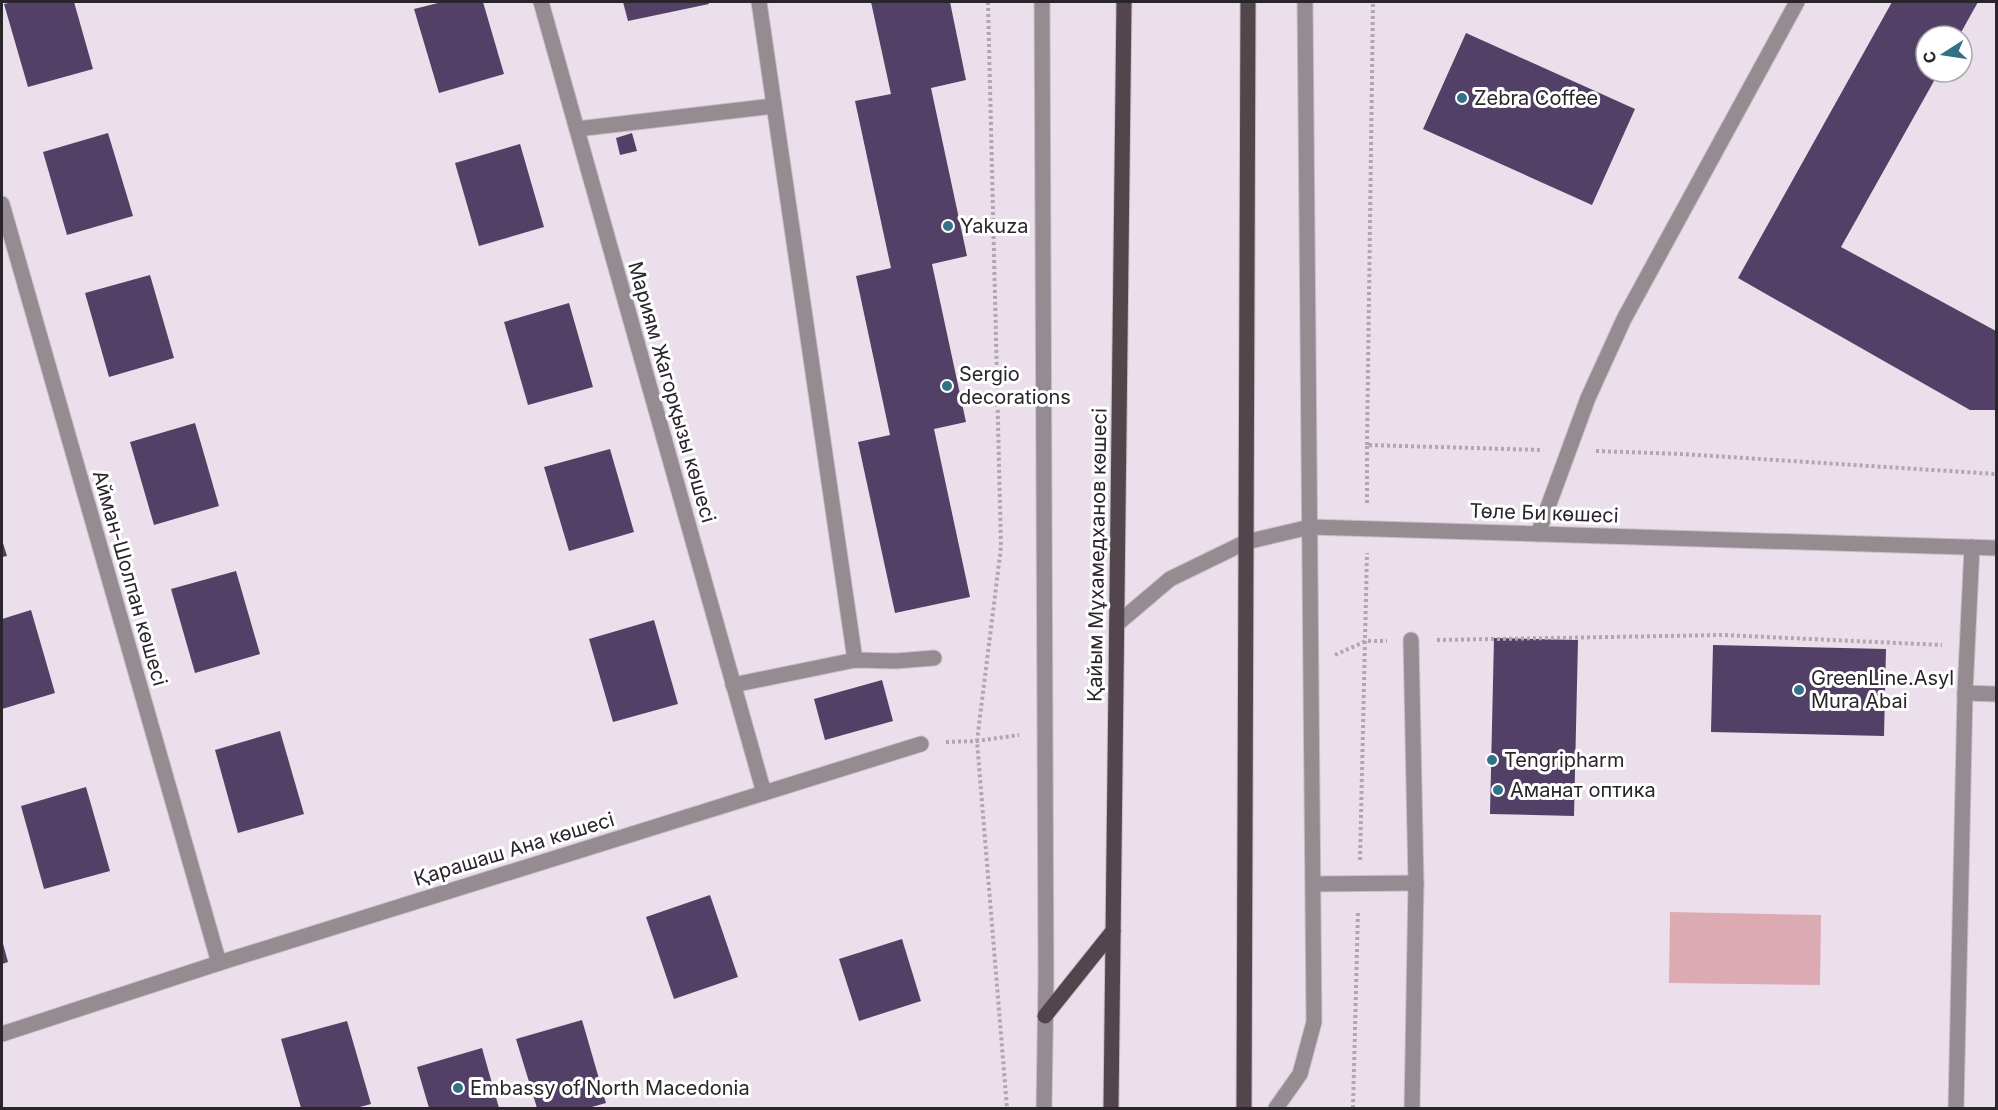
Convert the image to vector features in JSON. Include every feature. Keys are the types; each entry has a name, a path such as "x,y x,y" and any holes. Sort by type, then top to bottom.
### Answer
{"main road":[{"name":"Қайым Мұхамедханов көшесі","path":"1111,1108 1124,2"},
{"path":"1244,1108 1248,2"},
{"path":"1045,1016 1113,931"}],"street":[{"name":"Мариям Жагорқызы көшесі","path":"541,2 764,793"},
{"path":"759,2 855,660"},
{"path":"1042,2 1044,1108"},
{"path":"1276,1108 1300,1074 1314,1022 1305,2"},
{"path":"1538,534 1588,398 1624,319 1797,2"},
{"path":"577,129 774,106"},
{"name":"Айман-Шолпан көшесі","path":"2,204 219,963"},
{"name":"Төле Би көшесі","path":"1117,624 1170,579 1246,542 1310,527 1996,548"},
{"path":"1956,1108 1965,693 1972,547"},
{"path":"1411,640 1416,883 1412,1108"},
{"path":"733,685 855,660 896,661 934,658"},
{"path":"1965,693 1996,694"},
{"name":"Қарашаш Ана көшесі","path":"2,1034 219,963 921,744"},
{"path":"1314,884 1416,883"}],"path":[{"path":"987,2 1001,547 977,741 1007,1108"},
{"path":"1366,641 1372,2"},
{"path":"1367,445 1681,454 1996,474"},
{"path":"1311,666 1366,641 1723,634 1967,647"},
{"path":"921,744 977,741 1045,731"}],"shaded area":[{"path":"1670,912 1821,915 1820,985 1669,983"}],"building":[{"path":"74,2 93,69 28,87 4,4"},
{"path":"442,2 483,2 504,74 439,93 414,9"},
{"path":"623,2 708,2 709,4 628,21"},
{"path":"871,2 950,2 966,80 931,88 967,256 932,264 966,422 934,429 970,597 895,613 858,442 890,435 856,276 891,268 855,101 891,94"},
{"path":"1892,2 1978,2 1966,24 1914,24 1914,84 1932,84 1841,247 1996,331 1996,410 1970,410 1738,278"},
{"path":"1466,33 1635,109 1592,205 1423,129"},
{"path":"108,133 133,216 67,235 43,152"},
{"path":"632,133 637,151 620,155 616,138"},
{"path":"520,144 544,227 479,246 455,163"},
{"path":"150,275 174,358 109,377 85,293"},
{"path":"569,303 593,387 528,405 504,322"},
{"path":"195,423 219,506 154,525 130,442"},
{"path":"610,449 634,532 569,551 544,467"},
{"path":"2,540 7,556 2,557"},
{"path":"236,571 260,654 195,673 171,589"},
{"path":"31,610 55,693 2,709 2,619"},
{"path":"654,620 678,704 613,722 589,639"},
{"path":"1494,638 1578,640 1574,816 1490,814"},
{"name":"GreenLine.Asyl Mura Abai","path":"1713,645 1886,649 1884,736 1711,732"},
{"path":"882,680 893,721 825,740 814,699"},
{"path":"280,731 304,814 238,833 215,750"},
{"path":"86,787 110,871 44,889 21,806"},
{"path":"710,895 738,977 674,999 646,917"},
{"path":"902,939 921,1001 859,1021 839,959"},
{"path":"2,940 8,962 2,964"},
{"path":"582,1020 606,1103 588,1108 537,1108 516,1039"},
{"path":"347,1021 371,1104 356,1108 301,1108 281,1039"},
{"name":"Embassy of North Macedonia","path":"482,1048 499,1108 429,1108 417,1067"}],"place":[{"name":"Zebra Coffee","path":"1462,98"},
{"name":"Yakuza","path":"948,226"},
{"name":"Sergio decorations","path":"947,386"},
{"name":"GreenLine.Asyl Mura Abai","path":"1799,690"},
{"name":"Tengripharm","path":"1492,760"},
{"name":"Аманат оптика","path":"1498,790"},
{"name":"Embassy of North Macedonia","path":"458,1088"}]}
